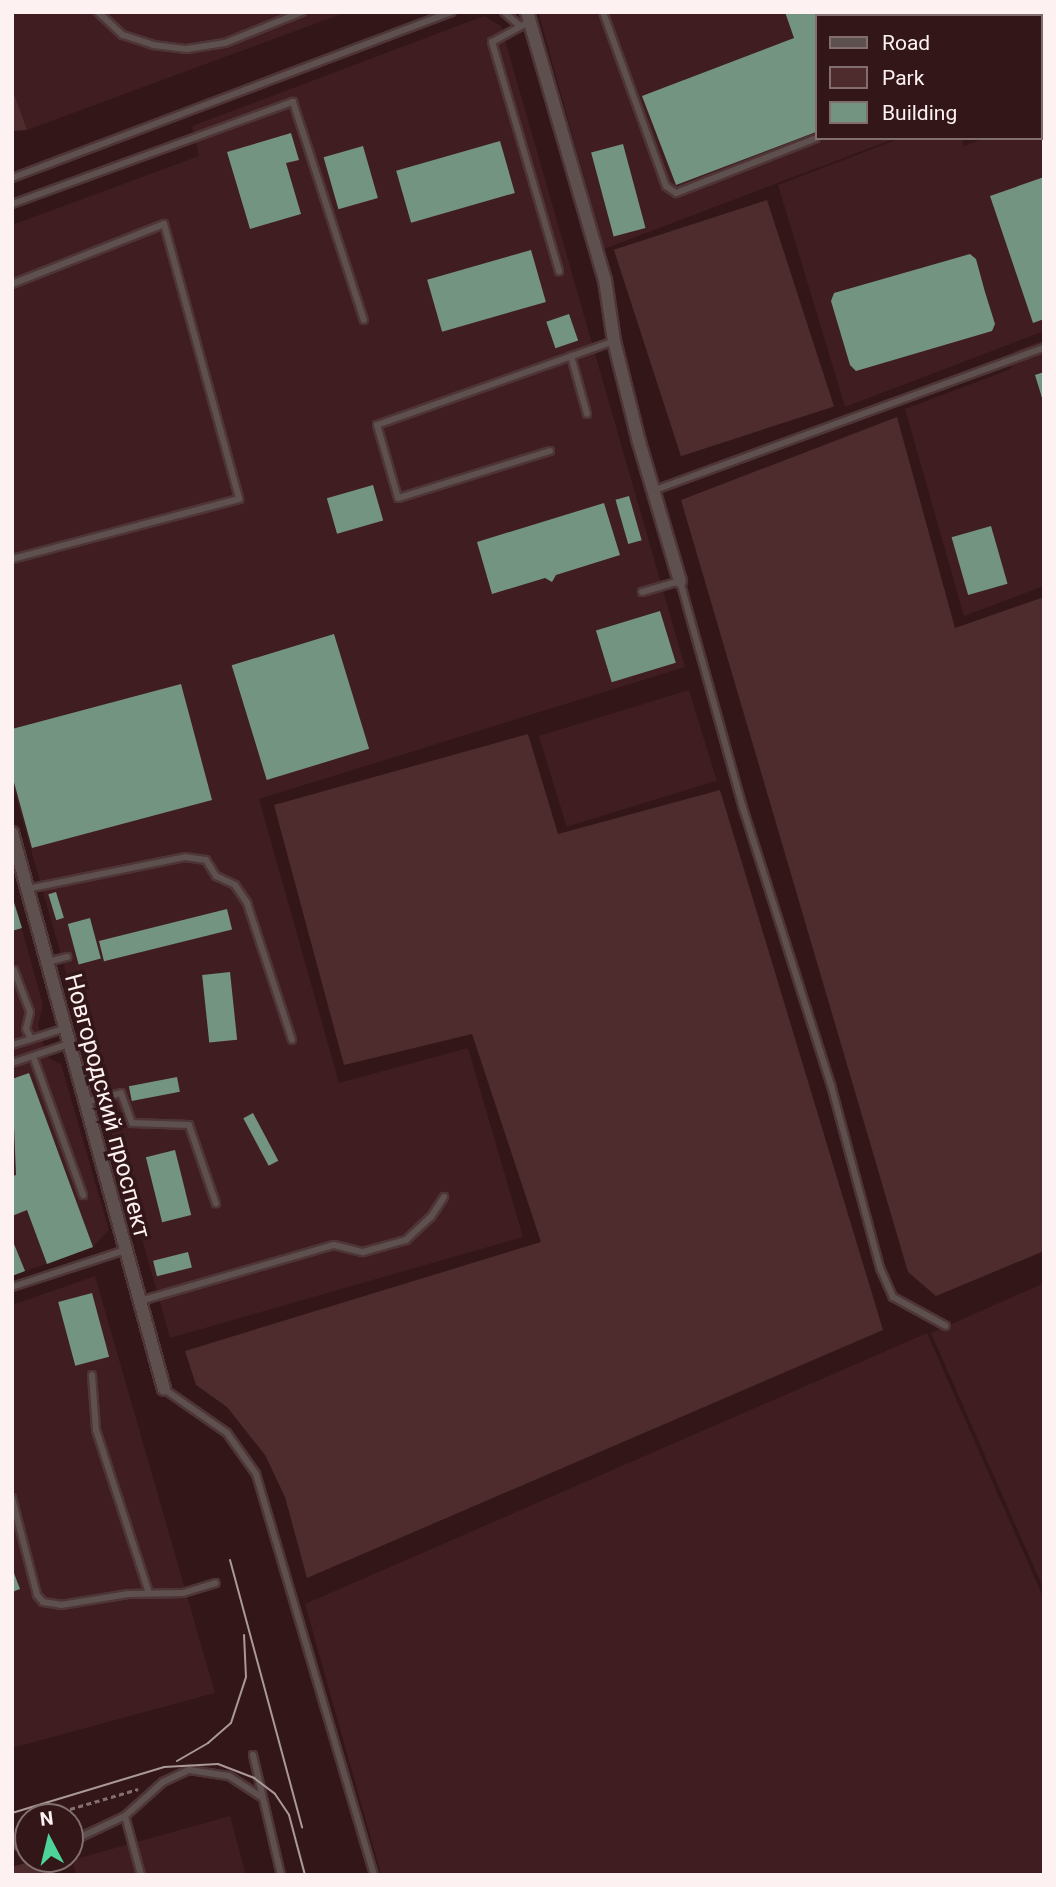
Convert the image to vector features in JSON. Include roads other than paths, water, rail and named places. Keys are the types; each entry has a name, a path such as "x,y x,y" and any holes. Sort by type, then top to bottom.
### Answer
{"street":[{"path":"525,20 605,280 614,341 680,581"},
{"name":"Новгородский проспект","path":"12,834 83,1102 164,1388"}],"lane":[{"path":"98,12 123,34 153,46 187,50 225,43 302,12"},
{"path":"12,178 452,12"},
{"path":"504,12 525,20"},
{"path":"603,12 666,186 676,193 814,139"},
{"path":"525,20 492,42 559,271"},
{"path":"12,204 293,102 364,320"},
{"path":"12,284 163,224 239,499 12,559"},
{"path":"550,451 398,498 377,425 614,341"},
{"path":"655,490 1044,348"},
{"path":"571,356 587,414"},
{"path":"642,592 680,581 743,808 831,1085 880,1268 893,1297 946,1326"},
{"path":"27,889 185,857 206,860 216,876 235,886 247,903 292,1040"},
{"path":"46,962 67,957"},
{"path":"14,970 30,1012 26,1029 31,1039"},
{"path":"12,1045 63,1029"},
{"path":"12,1063 68,1044"},
{"path":"33,1056 83,1195"},
{"path":"83,1102 121,1093 132,1124 189,1125 216,1204"},
{"path":"139,1301 334,1245 363,1252 406,1240 444,1197"},
{"path":"12,1287 125,1250"},
{"path":"92,1375 96,1430 149,1593"},
{"path":"164,1388 227,1433 256,1474 374,1875"},
{"path":"12,1498 37,1595 43,1602 61,1605 149,1593 183,1593 216,1583"},
{"path":"253,1755 282,1875"},
{"path":"84,1835 125,1816 163,1782 189,1770 209,1770 229,1776 263,1798"},
{"path":"125,1816 141,1875"}],"tram line":[{"path":"230,1560 302,1827"},
{"path":"177,1761 208,1743 231,1723 246,1677 244,1635"},
{"path":"12,1813 164,1767 218,1764 254,1778 275,1794 289,1815 305,1875"}]}
